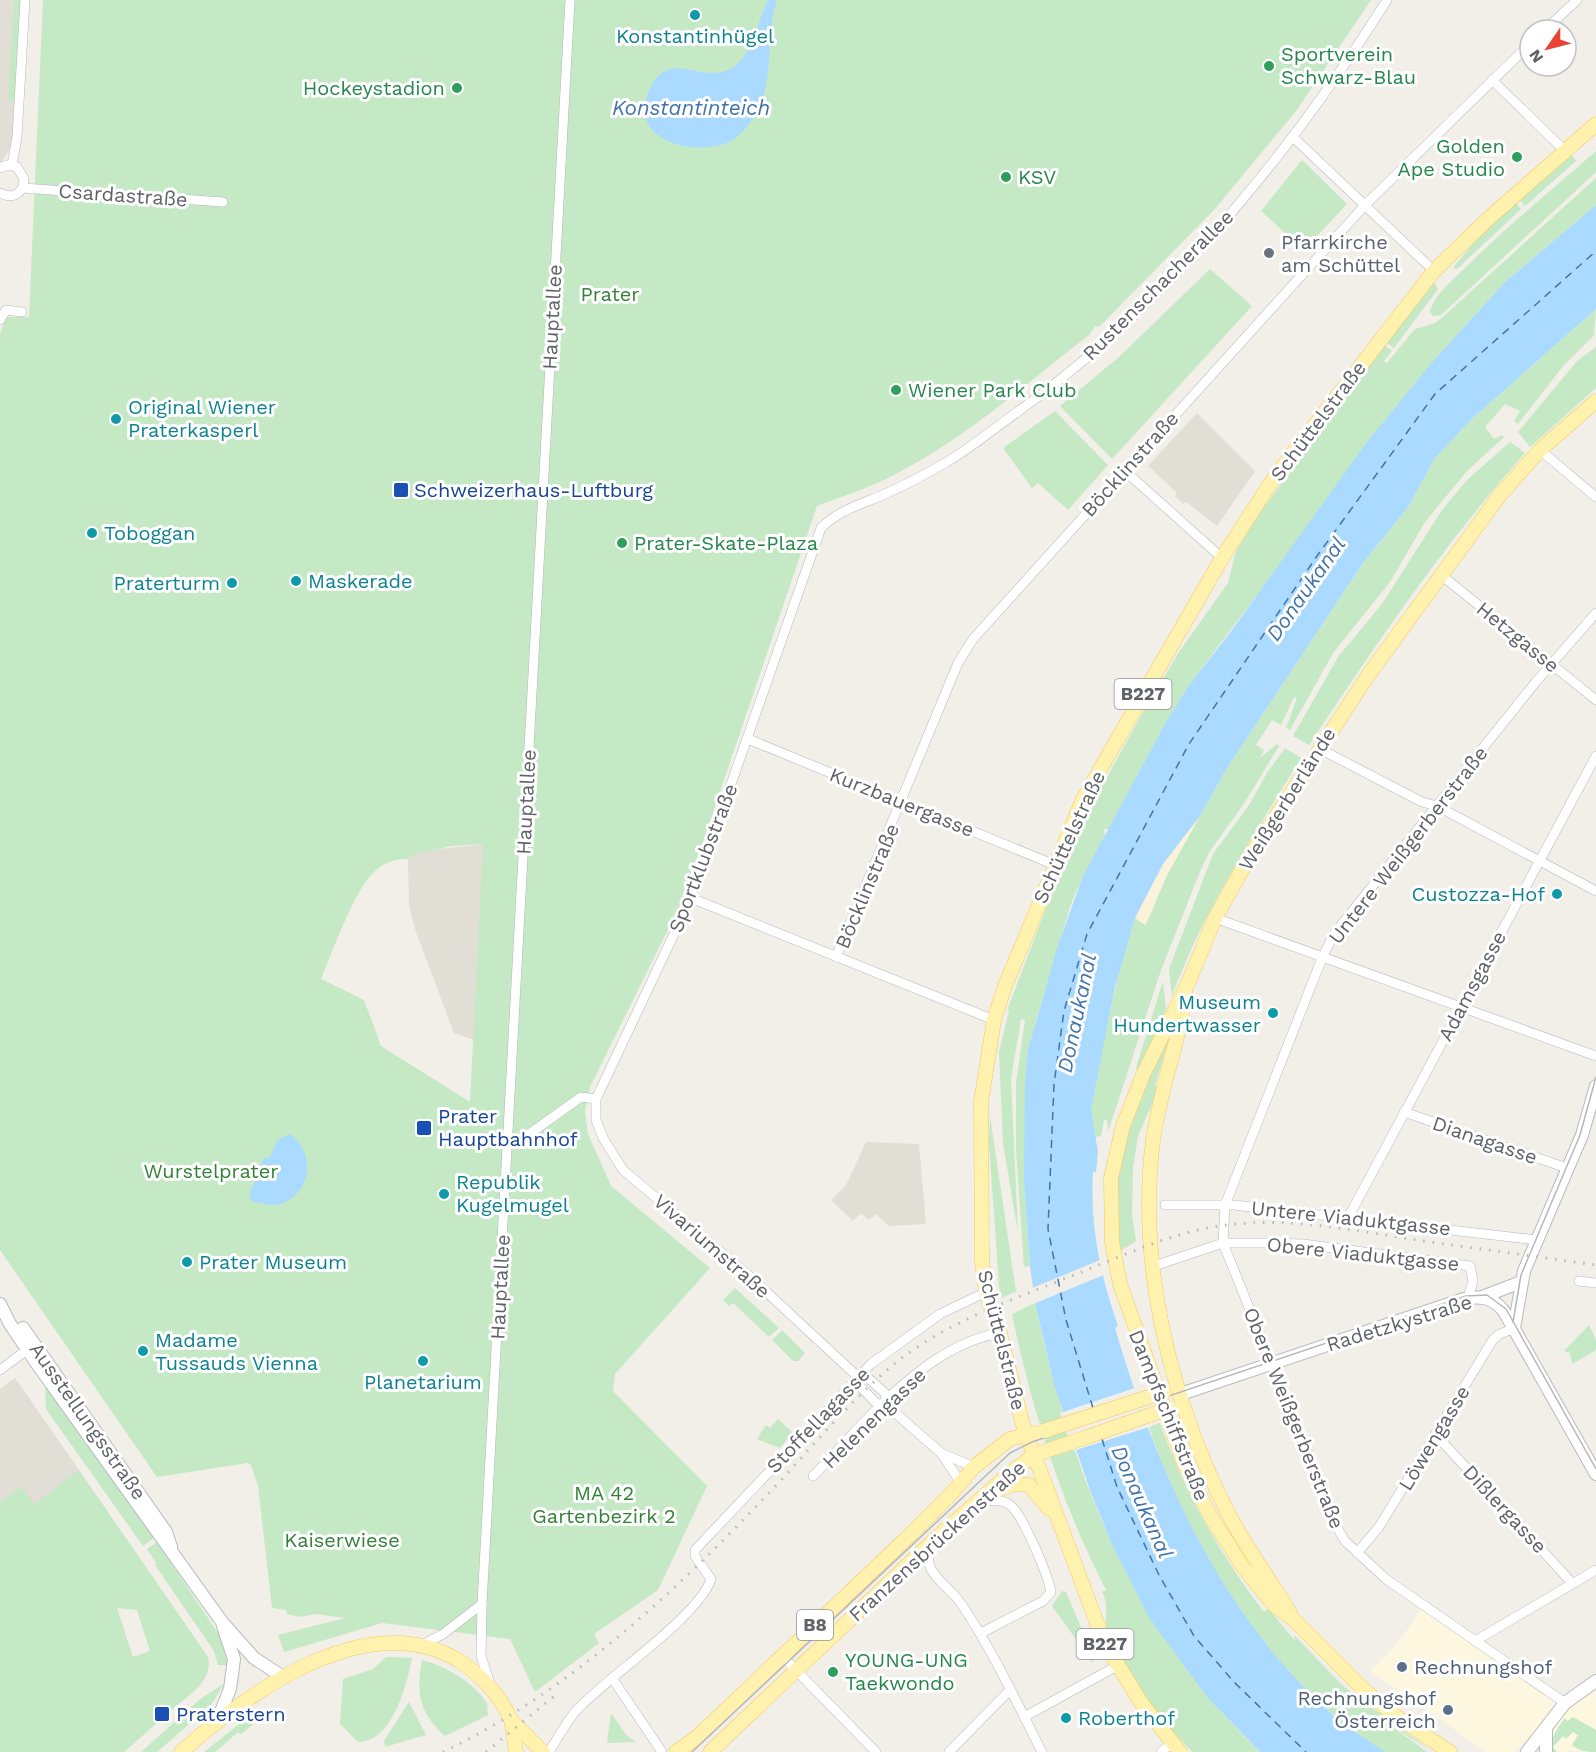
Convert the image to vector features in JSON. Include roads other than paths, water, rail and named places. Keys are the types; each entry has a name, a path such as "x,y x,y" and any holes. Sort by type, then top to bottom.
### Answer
{"main road":[{"name":"Schüttelstraße","path":"1034,1455 986,1292 982,1262 981,1102 994,1020 1005,986 1055,865 1083,799 1222,558 1276,475 1434,272 1596,124"},
{"name":"Weißgerberlände","path":"1115,1264 1110,1199 1116,1150 1139,1084 1189,981 1215,918 1318,748 1440,574 1500,495 1540,450 1596,401"},
{"path":"1189,981 1182,1022 1159,1099 1153,1141 1149,1205 1154,1266 1166,1340 1200,1452 1242,1538 1293,1619"},
{"name":"Dampfschiffstraße","path":"1115,1264 1147,1364 1196,1489 1243,1568 1274,1605 1293,1619 1363,1689 1397,1717 1450,1752"},
{"name":"Franzensbrückenstraße","path":"676,1752 696,1738 910,1535 974,1467 1004,1443 1026,1434 1044,1431 1164,1392 1181,1394"},
{"name":"B8","path":"1034,1455 1170,1408 1181,1394"},
{"name":"Franzensbrückenstraße","path":"710,1752 933,1541 1034,1455"},
{"name":"B227","path":"1034,1455 1104,1642 1171,1749"},
{"path":"981,1498 1015,1484 1029,1485 1057,1521"},
{"path":"181,1752 218,1719 283,1677 357,1648 386,1643 422,1645 463,1664 492,1689 511,1720 543,1752"},
{"path":"511,1720 516,1752"}],"street":[{"path":"12,165 17,137 25,0"},
{"name":"Hauptallee","path":"492,1689 481,1656 482,1604 570,0"},
{"name":"Rustenschacherallee","path":"833,516 886,494 948,461 1043,393 1092,353 1217,230 1294,138 1388,0"},
{"path":"1558,18 1577,0"},
{"name":"Böcklinstraße","path":"837,957 958,663 973,639 1366,204 1518,55"},
{"path":"1492,80 1564,151"},
{"path":"1294,138 1366,204 1434,272"},
{"path":"0,168 12,165"},
{"path":"12,165 23,174 23,188"},
{"name":"Csardastraße","path":"0,194 13,196 23,188 223,202"},
{"path":"0,320 6,310 22,312"},
{"path":"1540,450 1596,497"},
{"path":"1124,471 1222,558"},
{"name":"Sportklubstraße","path":"596,1099 691,898 813,548 822,528 833,516"},
{"name":"Hetzgasse","path":"1440,574 1596,700"},
{"name":"Untere Weißgerberstraße","path":"1225,1205 1322,958 1334,934 1551,665 1596,613"},
{"name":"Kurzbauergasse","path":"748,739 1055,865"},
{"path":"1318,748 1422,802 1437,806 1596,891"},
{"name":"Adamsgasse","path":"1349,1216 1596,756"},
{"path":"691,898 994,1020"},
{"path":"1215,918 1596,1056"},
{"path":"1514,1328 1521,1282 1582,1135 1596,1086"},
{"path":"507,1145 525,1137 581,1097 596,1099"},
{"name":"Vivariumstraße","path":"596,1099 596,1120 603,1138 623,1170 747,1274 858,1377 867,1377 886,1394 885,1404 942,1453 961,1483"},
{"name":"Dianagasse","path":"1404,1112 1567,1168"},
{"name":"Untere Viaduktgasse","path":"1165,1205 1225,1205 1349,1216 1538,1240"},
{"name":"Obere Weißgerberstraße","path":"1225,1205 1223,1243 1339,1531 1355,1550 1386,1579 1565,1703"},
{"name":"Obere Viaduktgasse","path":"1154,1266 1223,1243 1303,1244 1470,1266 1473,1281 1468,1298"},
{"path":"1579,1281 1596,1283"},
{"path":"1481,1297 1521,1282"},
{"name":"Stoffellagasse","path":"612,1678 679,1620 708,1590 711,1579 695,1556 695,1550 858,1377 905,1338 940,1314 986,1292"},
{"name":"Ausstellungsstraße","path":"0,1296 31,1347"},
{"name":"Radetzkystraße","path":"1181,1394 1468,1298 1481,1297 1499,1305 1514,1328 1596,1474"},
{"name":"Ausstellungsstraße","path":"0,1304 166,1532 171,1548 222,1622 254,1658 283,1677"},
{"name":"Löwengasse","path":"1355,1550 1379,1527 1492,1341 1498,1335 1514,1328"},
{"name":"Helenengasse","path":"813,1476 923,1368 956,1347 979,1336 1000,1334"},
{"path":"0,1370 31,1347"},
{"name":"Dißlergasse","path":"1436,1435 1573,1584"},
{"name":"Vivariumstraße","path":"942,1453 974,1467"},
{"path":"981,1498 997,1500 1015,1510 1048,1576 1051,1593 1043,1601 981,1633"},
{"path":"933,1541 926,1558 928,1567 955,1595 981,1633 1042,1752"},
{"path":"1475,1641 1596,1570"},
{"path":"422,1645 443,1634 482,1604"},
{"name":"Ausstellungsstraße","path":"218,1719 230,1689 234,1659 222,1622"},
{"path":"782,1656 876,1752"},
{"path":"1024,1718 1117,1666"},
{"path":"549,1752 574,1714 612,1678 662,1752"},
{"path":"1527,1752 1539,1733 1545,1731 1565,1703 1596,1681"},
{"path":"949,1752 1010,1690"},
{"path":"1545,1731 1546,1752"}],"water":[{"name":"Konstantinteich","path":"768,0 777,0 771,30 768,74 761,102 748,125 734,139 721,145 705,147 689,147 659,136 649,126 645,112 647,96 655,80 664,72 674,68 708,73 732,68 745,55 750,46"},
{"name":"Donaukanal","path":"1596,205 1596,309 1474,417 1435,458 1408,507 1363,563 1227,768 1200,816 1163,864 1135,918 1115,987 1091,1110 1098,1152 1096,1172 1093,1172 1092,1192 1101,1269 1118,1326 1115,1328 1132,1382 1172,1487 1225,1586 1257,1632 1293,1675 1333,1715 1385,1752 1260,1752 1207,1697 1150,1619 1113,1547 1091,1493 1055,1388 1035,1303 1030,1266 1024,1181 1025,1081 1028,1050 1057,948 1083,876 1166,722 1189,685 1229,634 1367,442 1434,360 1505,282"},
{"path":"289,1134 298,1141 304,1151 307,1172 304,1182 291,1199 280,1204 270,1205 252,1201 249,1195 264,1157 269,1159 277,1141"}],"tram line":[{"path":"1513,1322 1521,1275 1580,1135 1596,1077"},
{"path":"692,1752 1010,1453 1032,1442 1466,1296 1487,1295 1506,1309 1596,1469"}],"railway":[{"path":"443,1752 533,1701 616,1638 694,1569 767,1495 850,1405 885,1372 903,1357 945,1330 991,1308 1178,1235 1237,1224 1307,1224 1596,1265"},
{"path":"486,1752 558,1693"}],"place":[{"name":"Konstantinhügel","path":"695,15"},
{"name":"Sportverein Schwarz-Blau","path":"1269,66"},
{"name":"Hockeystadion","path":"457,88"},
{"name":"Golden Ape Studio","path":"1517,157"},
{"name":"KSV","path":"1006,177"},
{"name":"Pfarrkirche am Schüttel","path":"1269,253"},
{"name":"Wiener Park Club","path":"896,390"},
{"name":"Original Wiener Praterkasperl","path":"116,419"},
{"name":"Schweizerhaus-Luftburg","path":"401,490"},
{"name":"Toboggan","path":"92,533"},
{"name":"Prater-Skate-Plaza","path":"622,543"},
{"name":"Maskerade","path":"296,581"},
{"name":"Praterturm","path":"232,583"},
{"name":"Custozza-Hof","path":"1557,894"},
{"name":"Museum Hundertwasser","path":"1273,1013"},
{"name":"Prater Hauptbahnhof","path":"424,1128"},
{"name":"Republik Kugelmugel","path":"444,1194"},
{"name":"Prater Museum","path":"187,1262"},
{"name":"Madame Tussauds Vienna","path":"143,1351"},
{"name":"Planetarium","path":"423,1361"},
{"name":"Rechnungshof","path":"1402,1667"},
{"name":"YOUNG-UNG Taekwondo","path":"833,1672"},
{"name":"Rechnungshof Österreich","path":"1448,1710"},
{"name":"Praterstern","path":"162,1714"},
{"name":"Roberthof","path":"1066,1718"}],"park label":[{"name":"Prater","path":"610,294"},
{"name":"Wurstelprater","path":"211,1171"},
{"name":"MA 42 Gartenbezirk 2","path":"604,1504"},
{"name":"Kaiserwiese","path":"342,1540"}]}
